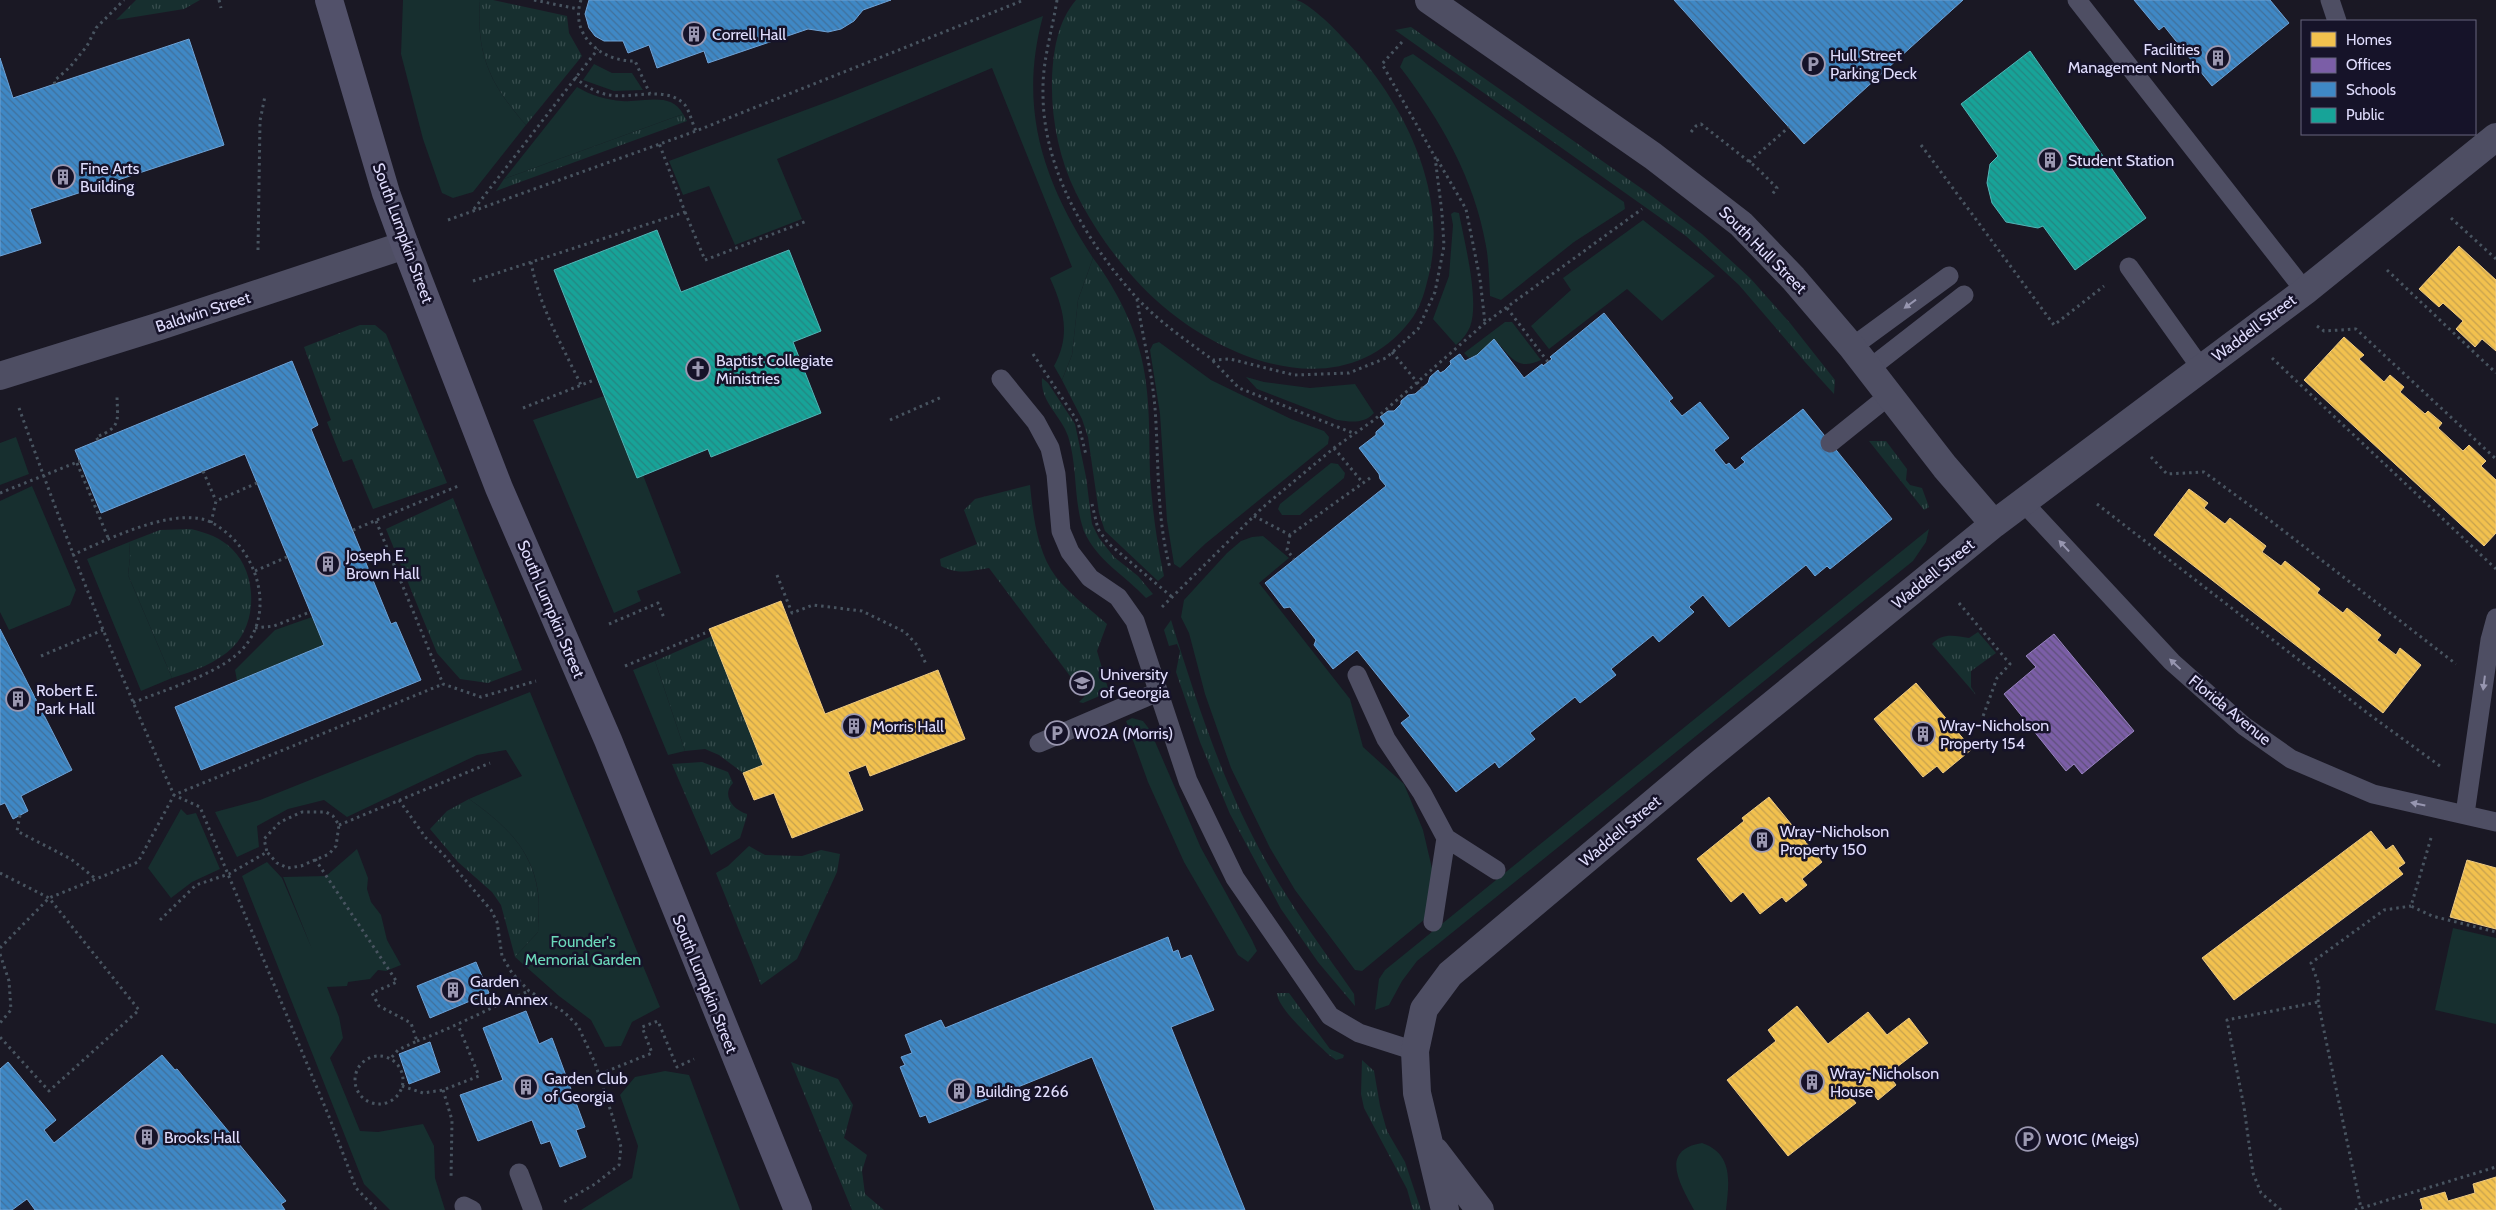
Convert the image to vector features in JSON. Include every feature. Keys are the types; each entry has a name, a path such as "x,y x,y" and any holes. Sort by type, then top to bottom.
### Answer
{"main road":[{"name":"South Lumpkin Street","path":"329,0 386,193 404,245 499,488 608,740 798,1210"}],"street":[{"name":"South Hull Street","path":"1429,0 1585,108 1714,201 1742,224 1793,278 1852,347 1891,394 1945,467 1994,524"},
{"name":"Waddell Street","path":"1415,1051 1424,1009 1450,974 1703,761 1994,524 2305,291 2496,137"},
{"name":"Baldwin Street","path":"0,376 160,326 404,245"},
{"path":"1415,1051 1417,1093 1446,1210"},
{"path":"1429,1142 1480,1210"}],"lane":[{"path":"2077,0 2305,291"},
{"path":"2330,0 2338,20"},
{"path":"2129,267 2201,368"},
{"path":"1852,347 1949,276"},
{"path":"1869,369 1964,295"},
{"path":"1001,379 1036,422 1050,448 1056,474 1061,530 1070,552 1086,574 1118,598 1129,610 1138,628 1188,781 1235,878 1330,1016 1359,1033 1415,1051"},
{"path":"1830,443 1891,394"},
{"name":"Florida Avenue","path":"2023,502 2172,662 2244,726 2291,759 2373,794 2496,822"},
{"path":"2465,814 2490,640 2496,618"},
{"path":"1357,675 1386,739 1422,792 1446,838 1496,870"},
{"path":"1039,743 1158,692"},
{"path":"1433,922 1446,838"},
{"path":"519,1173 533,1210"}],"path":[{"path":"55,84 54,81 70,67 88,46 96,28 124,0"},
{"path":"219,0 221,8"},
{"path":"534,0 578,9"},
{"path":"581,0 577,16 582,30 598,50 613,59 635,60 650,94"},
{"path":"448,220 696,130 1024,0"},
{"path":"1058,0 1046,46 1043,94 1050,148 1066,192 1085,228 1137,298 1213,360 1239,388 1304,416 1353,433"},
{"path":"1402,42 1382,64 1466,208 1480,279 1485,323"},
{"path":"474,210 575,77 598,50"},
{"path":"575,77 586,86 610,95 661,94 680,100 688,109 696,130"},
{"path":"258,250 260,121 265,96"},
{"path":"1692,132 1696,126 1702,124 1749,162 1778,188 1771,196"},
{"path":"1749,162 1789,127"},
{"path":"659,143 705,260 807,221"},
{"path":"1921,145 2054,325 2107,284"},
{"path":"1213,360 1230,359 1294,375 1348,373 1386,358 1418,328 1435,292 1444,246 1435,157"},
{"path":"1157,612 1254,516 1334,448 1374,420 1416,381 1485,323 1642,209"},
{"path":"473,281 685,212"},
{"path":"2449,216 2496,259"},
{"path":"531,262 535,282 546,313 581,385"},
{"path":"2384,268 2496,373"},
{"path":"1137,298 1154,400 1160,504 1165,550 1170,568"},
{"path":"1506,308 1548,362"},
{"path":"2314,324 2324,331 2356,329 2496,458"},
{"path":"1392,352 1422,388"},
{"path":"1033,354 1078,422 1086,458"},
{"path":"2272,358 2496,569"},
{"path":"523,408 594,380"},
{"path":"98,440 96,437 112,431 117,422 118,394"},
{"path":"890,420 942,397"},
{"path":"19,408 72,555 132,703 174,795 200,807 356,1188 377,1210"},
{"path":"1334,448 1363,483"},
{"path":"2151,457 2167,474 2204,472 2267,518 2462,669"},
{"path":"0,493 78,462 109,540"},
{"path":"203,471 216,501 211,523"},
{"path":"1294,558 1287,550 1290,535 1370,478"},
{"path":"216,501 256,483"},
{"path":"353,530 458,486"},
{"path":"1092,500 1098,529 1108,543 1172,596"},
{"path":"2097,504 2370,715 2441,766 2444,757"},
{"path":"1254,516 1290,535"},
{"path":"72,555 160,520 203,519 219,526 235,540 246,553 255,571 261,590 258,620 248,642 235,656 210,671 132,703"},
{"path":"376,521 443,684"},
{"path":"255,571 287,557"},
{"path":"777,575 792,613 813,605 862,611 905,632 917,645 926,664"},
{"path":"609,624 658,603 664,618"},
{"path":"1959,603 2010,664 1997,678 1982,719"},
{"path":"255,628 274,626 310,612"},
{"path":"41,656 103,630"},
{"path":"625,666 705,632"},
{"path":"0,948 49,898 138,862 174,795 443,684 481,697 536,681"},
{"path":"338,825 490,763"},
{"path":"399,800 426,838 491,910 497,922 502,956 512,973 529,991 564,1012 578,1026 600,1074 621,1147 618,1165 595,1184 554,1207"},
{"path":"302,812 326,812 332,816 338,825 336,846 329,854 288,868 277,862 267,852 264,839 270,830 280,822 302,812"},
{"path":"20,815 17,831 71,859 97,879"},
{"path":"2411,906 2432,834"},
{"path":"160,920 196,885 229,874 267,852"},
{"path":"315,859 397,982 372,993 379,1006 411,1024 417,1041"},
{"path":"0,872 49,898 139,1010 49,1091 0,1037"},
{"path":"2361,1208 2318,1002 2318,985 2311,963 2384,910 2411,906 2432,916 2496,932"},
{"path":"0,954 9,981 11,1010 0,1023"},
{"path":"390,1058 398,1050 458,1025 478,1012 529,991"},
{"path":"2281,1210 2261,1193 2253,1173 2244,1107 2227,1020 2318,1002"},
{"path":"600,1074 652,1053 642,1027 658,1021 677,1067 694,1059"},
{"path":"402,1086 423,1093 443,1090 479,1076 458,1025"},
{"path":"375,1056 390,1058 401,1070 402,1086 393,1100 386,1103 371,1104 358,1094 354,1078 360,1064 375,1056"},
{"path":"443,1090 452,1120 451,1185 468,1208"},
{"path":"2355,1210 2496,1167"}],"green space":[{"path":"136,0 200,0 184,9 116,20"},
{"path":"403,0 480,0 480,37 488,68 503,96 526,125 473,192 453,198 442,193 423,139 401,54"},
{"path":"480,0 493,0 567,16 569,33 582,56 526,125 503,96 488,68 480,37"},
{"path":"1076,0 1296,0 1321,16 1365,62 1385,90 1403,119 1417,150 1427,183 1433,216 1433,249 1423,297 1410,321 1384,346 1356,362 1325,368 1292,368 1260,360 1228,348 1198,332 1170,312 1142,287 1105,242 1085,210 1070,180 1057,138 1052,94 1054,59 1060,28"},
{"path":"1043,16 1036,50 1033,82 1035,113 1040,143 1061,201 1093,258 1078,300 1072,355 1062,380 1054,366 1063,344 1064,322 1059,300 1050,278 1072,267 992,68 777,159 802,219 735,245 709,186 683,195 669,161 835,99"},
{"path":"1411,27 1648,193 1702,234 1751,279 1790,323 1835,380 1834,394 1739,285 1686,236 1395,30"},
{"path":"1413,54 1624,202 1625,209 1574,242 1501,300 1490,296 1486,246 1481,221 1465,174 1442,129 1400,67 1404,58"},
{"path":"594,64 612,73 632,73 643,90 614,91 583,80"},
{"path":"577,87 593,95 616,100 664,100 678,107 683,114 504,179"},
{"path":"683,114 687,121 496,191 504,179"},
{"path":"1454,212 1459,213 1470,270 1473,302 1473,316 1470,327 1456,345 1433,319 1449,276 1453,225 1451,214"},
{"path":"1643,220 1715,276 1662,321 1627,289 1549,349 1531,326 1571,290 1563,278"},
{"path":"1093,258 1112,286 1128,317 1143,366 1148,406 1152,500 1164,576 1158,581 1105,531 1099,513 1088,437 1082,419 1062,380 1072,355 1078,300"},
{"path":"1505,322 1512,322 1541,360 1525,364 1519,363 1509,356 1494,339 1477,355 1469,358 1464,353"},
{"path":"360,325 375,325 386,334 447,483 373,509 352,459 343,462 327,422 331,420 304,347"},
{"path":"1159,342 1211,380 1291,419 1324,431 1329,437 1328,444 1205,544 1180,568 1174,564 1167,521 1160,414 1150,350 1153,344"},
{"path":"1246,377 1264,382 1310,388 1355,384 1374,413 1362,421 1337,420 1257,389"},
{"path":"1042,378 1048,383 1075,424 1086,477 1092,524 1099,538 1114,557 1138,576 1153,594 1146,598 1096,551 1084,531 1078,508 1073,460 1068,436 1044,394"},
{"path":"604,396 637,478 643,475 681,573 637,591 641,601 614,613 533,420"},
{"path":"16,437 29,474 0,485 0,443"},
{"path":"1869,441 1886,441 1907,469 1906,480 1910,485 1922,488 1929,507 1924,510"},
{"path":"1331,463 1338,464 1345,473 1344,478 1300,515 1282,515 1278,509 1280,504"},
{"path":"1030,485 1037,533 1044,556 1050,567 1067,590 1107,624 1097,651 1109,692 1083,703 1079,702 1085,696 989,568 953,571 941,566 940,559 977,544 964,510 975,499"},
{"path":"32,486 76,590 70,605 9,630 0,612 0,501"},
{"path":"453,498 522,670 488,683 460,679 437,653 386,529"},
{"path":"191,529 223,541 240,559 250,584 250,611 247,625 241,637 227,653 205,666 172,678 128,575 129,542 160,530"},
{"path":"1929,529 1926,542 1913,561 1417,961 1402,981 1389,1005 1375,1010 1379,979 1385,970"},
{"path":"1263,536 1289,558 1259,583 1350,699 1363,747 1404,784 1423,830 1435,881 1425,919 1362,971 1355,970 1295,890 1270,848 1231,768 1205,694 1189,633 1181,617 1184,600 1227,553 1241,541"},
{"path":"129,542 128,575 172,678 141,691 87,559"},
{"path":"312,617 324,645 237,681 235,670 275,630"},
{"path":"1171,620 1201,713 1237,803 1286,896 1354,994 1355,1006 1318,962 1281,909 1230,814 1200,742 1176,672 1180,651 1177,644 1169,646 1164,630"},
{"path":"1978,632 1996,653 1971,671 1971,687 1976,695 1932,644 1945,636 1969,638"},
{"path":"712,636 763,765 743,773 719,755 705,749 685,751 655,661"},
{"path":"655,661 685,751 668,755 633,670"},
{"name":"Founder's Memorial Garden","path":"530,692 660,1007 632,1022 621,1046 605,1047 591,1020 559,996 515,957 538,932 539,897 535,876 529,862 514,838 493,817 469,799 522,776 506,750 477,755 347,817 324,800 288,809 257,826 259,847 237,857 215,812 260,800"},
{"path":"1132,718 1143,721 1150,730 1201,848 1252,940 1257,951 1248,962 1238,955 1184,862 1148,782 1126,721"},
{"path":"702,762 728,772 733,783 728,792 728,797 733,806 747,814 740,838 711,855 672,764"},
{"path":"469,799 493,817 514,838 535,877 539,898 538,932 515,957 501,905 492,892 458,862 430,829 447,811"},
{"path":"181,809 187,815 196,813 220,869 192,882 171,898 148,868"},
{"path":"749,846 765,855 802,856 821,850 840,854 837,872 797,959 761,985 716,873 728,866"},
{"path":"357,849 368,878 367,889 371,902 381,915 387,940 401,965 386,971 378,970 370,979 348,982 347,986 327,987 339,1017 343,1038 330,1058 360,1131 378,1132 423,1124 434,1146 435,1178 445,1210 390,1210 364,1184 242,876 267,862 282,878 312,949 283,877 326,876"},
{"path":"2453,928 2496,938 2496,1024 2435,1010"},
{"path":"1277,993 1289,993 1330,1049 1344,1055 1343,1058 1336,1060 1308,1035 1284,1008"},
{"path":"1362,1060 1374,1071 1380,1106 1387,1131 1405,1162 1421,1210 1413,1210 1407,1189 1364,1108 1361,1094"},
{"path":"791,1062 838,1079 853,1105 844,1138 867,1155 862,1171 865,1194 884,1210 852,1210"},
{"path":"665,1071 689,1075 740,1210 581,1210 632,1178 638,1146 620,1095 635,1077"},
{"path":"1702,1143 1720,1154 1727,1170 1726,1210 1694,1210 1679,1180 1677,1161 1680,1153 1688,1147"}],"building: Homes":[{"path":"2459,246 2496,280 2496,351 2482,339 2475,347 2456,329 2463,321 2443,303 2439,307 2419,289"},
{"path":"2344,337 2364,355 2359,359 2384,382 2390,375 2404,387 2400,392 2425,414 2428,411 2442,423 2438,428 2463,451 2469,445 2486,461 2481,466 2496,480 2496,533 2484,546 2304,380"},
{"path":"2189,489 2208,503 2204,508 2225,524 2230,518 2266,546 2262,552 2281,566 2285,561 2320,589 2317,593 2343,613 2347,608 2381,635 2377,640 2396,655 2400,648 2421,665 2383,713 2154,535"},
{"name":"Morris Hall","path":"781,601 825,714 938,670 965,739 870,776 866,765 848,772 863,810 792,838 774,793 754,800 743,773 763,765 709,629"},
{"name":"Wray-Nicholson Property 154","path":"1916,683 1972,749 1943,773 1937,766 1923,777 1874,719"},
{"name":"Wray-Nicholson Property 150","path":"1769,797 1822,862 1802,879 1807,885 1786,902 1782,897 1760,914 1743,892 1731,902 1697,859 1744,821 1742,818"},
{"path":"2371,831 2386,850 2393,845 2405,863 2398,868 2403,874 2234,1000 2202,958"},
{"path":"2467,860 2496,868 2496,929 2450,917"},
{"name":"Wray-Nicholson House","path":"1797,1006 1828,1044 1868,1012 1887,1035 1909,1018 1928,1043 1888,1074 1896,1085 1878,1100 1867,1086 1852,1098 1856,1103 1788,1156 1727,1080 1776,1041 1768,1030"},
{"path":"2496,1177 2496,1210 2420,1210 2423,1209 2420,1199 2445,1192 2448,1201 2475,1193 2473,1184"}],"building: Offices":[{"path":"2054,634 2134,731 2082,774 2074,764 2066,771 2004,694 2036,667 2026,656"}],"building: Schools":[{"name":"Correll Hall","path":"589,0 891,0 863,10 854,21 841,29 828,32 808,29 708,63 704,51 657,68 649,45 628,53 623,41 604,41 595,36 589,28 585,14"},
{"name":"Hull Street Parking Deck","path":"1674,0 1963,0 1804,144"},
{"name":"Facilities Management North","path":"2134,0 2270,0 2289,23 2212,86 2164,26 2159,30"},
{"name":"Fine Arts Building","path":"189,39 224,145 30,209 41,243 0,256 0,58 13,98"},
{"path":"1604,313 1673,398 1669,401 1682,416 1700,402 1729,438 1714,450 1726,465 1729,463 1735,470 1745,462 1741,458 1803,409 1892,519 1830,569 1827,566 1815,576 1806,565 1729,627 1703,595 1689,607 1694,612 1659,642 1653,635 1611,669 1616,675 1580,703 1575,697 1530,733 1535,739 1499,768 1495,762 1456,792 1401,723 1410,716 1357,650 1333,669 1314,645 1316,640 1290,607 1284,608 1265,583 1386,486 1359,448 1376,435 1376,432 1385,424 1380,417 1388,411 1394,411 1408,395 1415,394 1428,383 1430,377 1438,370 1440,373 1444,371 1451,364 1450,361 1460,354 1465,361 1477,355 1494,339 1524,378 1552,359 1550,357"},
{"name":"Joseph E. Brown Hall","path":"292,361 318,425 311,429 391,624 396,622 421,680 201,770 175,707 324,645 245,454 101,513 75,450"},
{"name":"Robert E. Park Hall","path":"0,629 72,770 21,796 28,811 13,819 5,803 0,805"},
{"name":"Building 2266","path":"1168,937 1173,952 1178,950 1181,959 1191,955 1214,1010 1171,1027 1245,1210 1155,1210 1092,1057 929,1123 926,1115 920,1117 900,1067 905,1065 901,1057 912,1053 905,1035 941,1020 945,1028"},
{"name":"Garden Club Annex","path":"476,962 489,993 430,1018 417,986"},
{"name":"Garden Club of Georgia","path":"526,1011 539,1044 552,1038 585,1127 576,1130 586,1157 560,1167 550,1141 541,1144 532,1120 478,1141 460,1095 503,1080 483,1028"},
{"path":"430,1042 440,1072 409,1084 399,1054"},
{"name":"Brooks Hall","path":"162,1055 175,1070 177,1069 286,1201 281,1204 285,1210 35,1210 27,1199 12,1210 0,1210 0,1069 8,1062 56,1120 44,1130 54,1143"}],"building: Public":[{"name":"Student Station","path":"2030,51 2146,218 2075,270 2043,226 2038,228 2006,222 1992,203 1987,183 1990,164 1998,156 1961,104"},
{"name":"Baptist Collegiate Ministries","path":"657,230 681,292 789,250 821,331 793,342 821,413 711,457 708,449 637,478 554,270"}],"place":[{"name":"Correll Hall","path":"694,34"},
{"name":"Facilities Management North","path":"2218,58"},
{"name":"Hull Street Parking Deck","path":"1813,64"},
{"name":"Student Station","path":"2050,160"},
{"name":"Fine Arts Building","path":"63,177"},
{"name":"Baptist Collegiate Ministries","path":"698,369"},
{"name":"Joseph E. Brown Hall","path":"328,564"},
{"name":"University of Georgia","path":"1082,683"},
{"name":"Robert E. Park Hall","path":"18,699"},
{"name":"Morris Hall","path":"854,726"},
{"name":"W02A (Morris)","path":"1057,733"},
{"name":"Wray-Nicholson Property 154","path":"1923,734"},
{"name":"Wray-Nicholson Property 150","path":"1762,840"},
{"name":"Garden Club Annex","path":"453,990"},
{"name":"Wray-Nicholson House","path":"1812,1082"},
{"name":"Garden Club of Georgia","path":"526,1087"},
{"name":"Building 2266","path":"959,1091"},
{"name":"Brooks Hall","path":"147,1137"},
{"name":"W01C (Meigs)","path":"2028,1139"}]}
